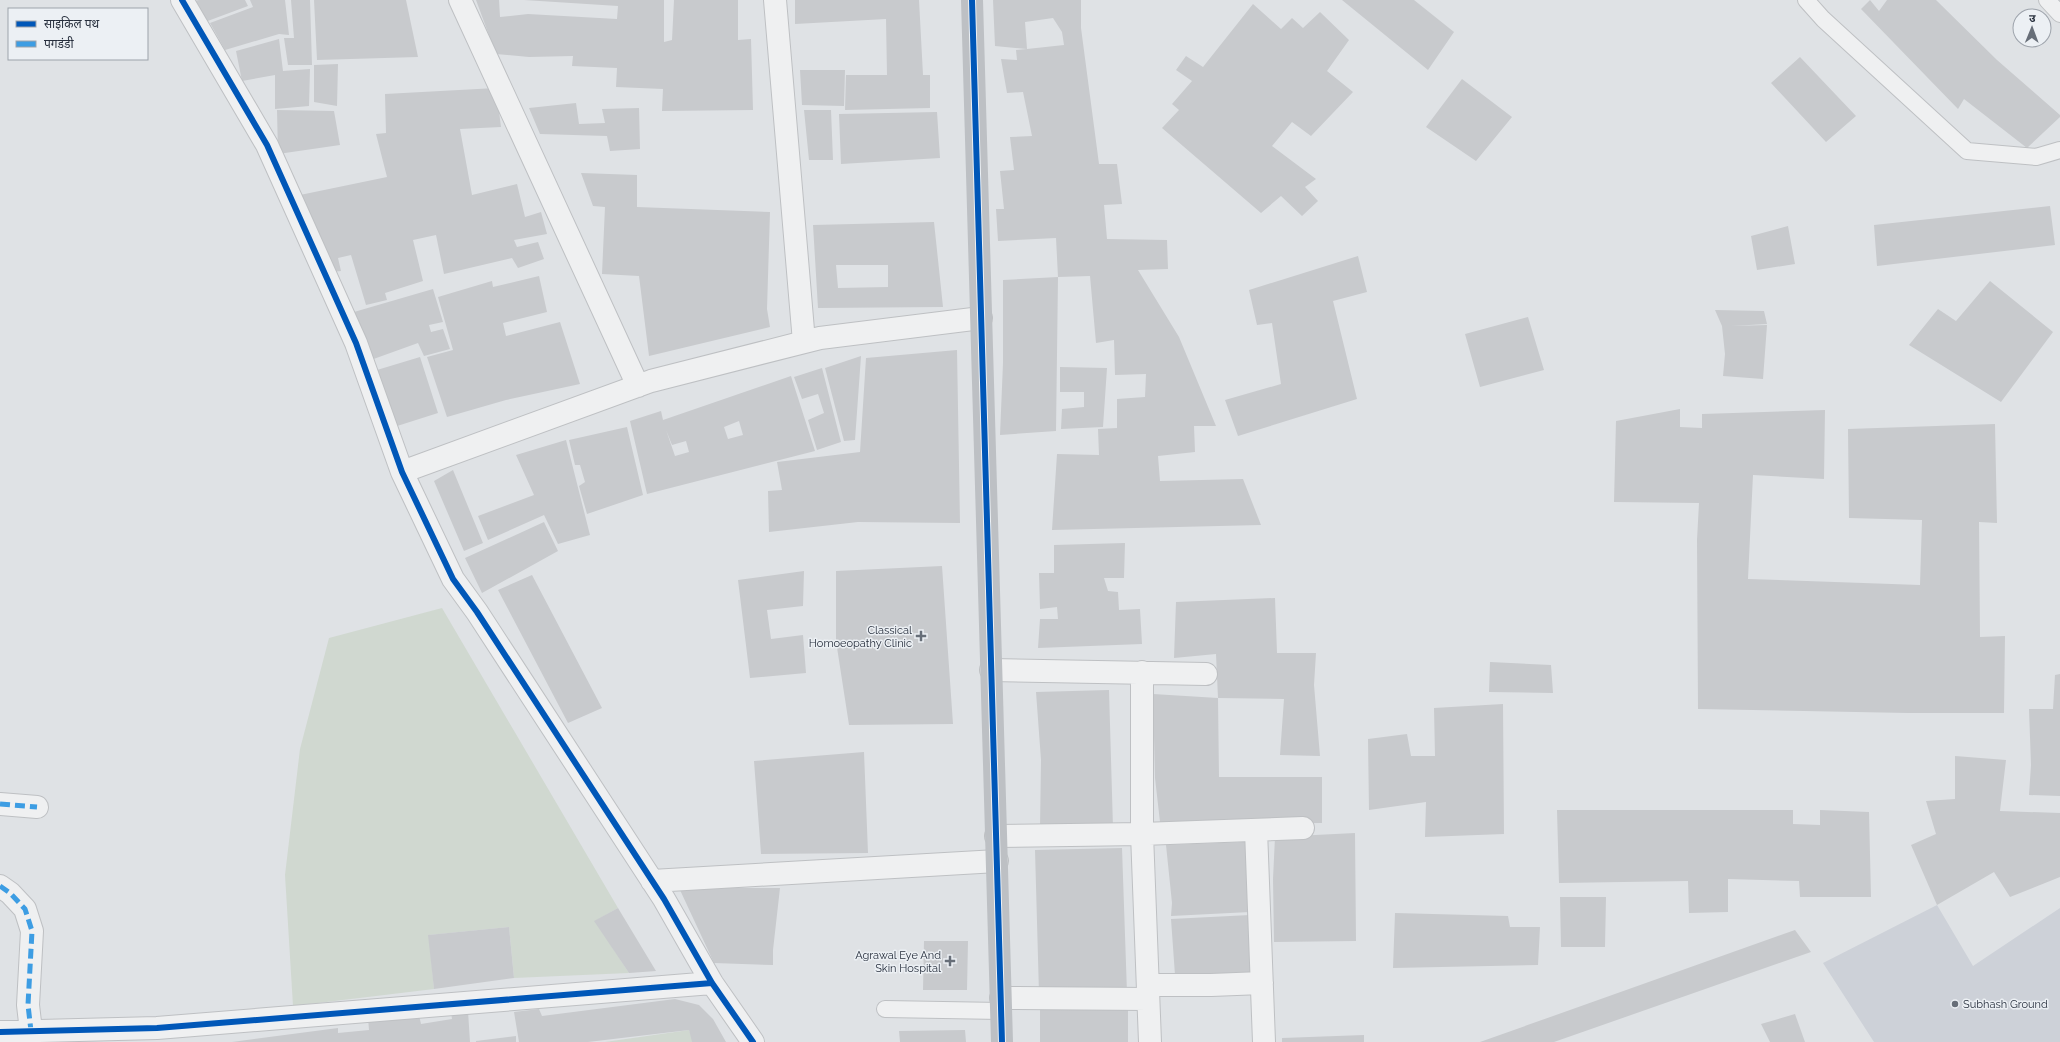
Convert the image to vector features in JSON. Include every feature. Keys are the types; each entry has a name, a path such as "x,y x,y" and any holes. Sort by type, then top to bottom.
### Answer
{"street":[{"path":"182,0 267,145 356,343 402,472 453,579 477,612 652,881 712,983 753,1042"},
{"path":"460,0 638,386"},
{"path":"775,0 804,342"},
{"path":"972,0 1002,1042"},
{"path":"402,472 651,381 820,338 981,318"},
{"path":"991,670 1206,674"},
{"path":"1142,672 1142,834 1150,1042"},
{"path":"0,804 37,807"},
{"path":"996,836 1142,834 1303,828"},
{"path":"1256,830 1264,1042"},
{"path":"652,881 997,861"},
{"path":"0,886 10,893 25,910 32,931 28,1005 32,1031"},
{"path":"0,1032 157,1028 712,983"},
{"path":"1001,1004 1148,992 1211,985 1262,983"}],"lane":[{"path":"1806,0 1823,19 1967,151 2036,157 2060,150"},
{"path":"2047,0 2060,14"},
{"path":"885,1009 1001,1004"}],"shaded area":[{"path":"442,608 618,908 595,921 629,973 514,978 509,927 429,935 434,989 293,1006 285,875 300,749 329,638"},
{"name":"Subhash Ground","path":"1937,905 1973,966 2060,908 2060,1042 1874,1042 1823,963"},
{"path":"689,1030 693,1042 605,1042"}],"building":[{"path":"245,0 248,6 205,22 194,1"},
{"path":"250,0 285,0 289,35 279,34 225,50 210,23 253,7"},
{"path":"291,0 310,0 312,65 288,65 284,38 294,38"},
{"path":"314,0 406,0 418,57 317,60"},
{"path":"476,0 499,0 500,17 528,14 617,19 618,6 524,0 664,0 664,42 672,40 674,0 738,0 738,40 751,39 753,110 662,111 663,89 616,87 617,68 572,66 573,56 529,57 496,54"},
{"path":"795,0 919,0 923,75 930,75 930,108 845,110 846,75 887,75 886,19 795,24"},
{"path":"993,0 1081,0 1081,28 1099,164 1117,164 1122,204 1104,205 1107,239 1167,240 1168,269 1138,270 1179,337 1216,426 1194,426 1195,452 1158,456 1160,481 1243,479 1261,525 1052,530 1057,454 1099,455 1098,429 1117,428 1117,399 1145,397 1146,374 1115,375 1114,340 1096,343 1090,276 1058,277 1056,238 998,241 996,209 1004,209 1000,171 1014,170 1010,137 1032,136 1023,92 1007,93 1001,59 1017,60 1016,50 1027,49 995,46","holes":["1053,18 1062,32 1064,45 1027,49 1025,22"]},
{"path":"1342,0 1414,0 1454,32 1428,70"},
{"path":"1870,0 1879,11 1887,0 1936,0 1997,60 2060,115 2060,117 2027,148 1964,99 1958,109 1861,9"},
{"path":"1253,4 1281,29 1292,18 1303,28 1320,12 1349,40 1327,71 1353,92 1311,136 1292,122 1272,146 1316,179 1305,187 1318,201 1302,216 1281,196 1261,213 1162,128 1179,110 1172,104 1192,81 1176,70 1186,56 1203,67"},
{"path":"279,39 283,71 310,69 309,106 275,109 275,75 242,81 236,51"},
{"path":"1800,57 1856,116 1826,142 1771,83"},
{"path":"338,64 337,106 314,102 314,65"},
{"path":"800,70 845,70 844,106 802,105"},
{"path":"1462,79 1512,117 1476,161 1426,127"},
{"path":"496,88 501,127 460,129 472,195 517,184 525,217 541,212 547,234 514,240 517,247 538,242 544,259 518,268 512,258 444,274 436,235 413,240 423,281 385,293 387,300 366,305 351,255 338,258 341,271 332,272 300,195 387,177 376,134 386,133 385,94"},
{"path":"576,103 579,124 605,123 602,109 639,108 640,149 610,151 607,136 540,134 529,108"},
{"path":"277,110 334,111 340,145 278,154"},
{"path":"804,110 831,110 833,160 809,160"},
{"path":"937,112 940,158 841,164 839,114"},
{"path":"581,173 637,175 637,207 770,212 767,309 770,327 649,356 639,276 602,274 605,207 593,206"},
{"path":"2050,206 2055,245 1877,266 1874,225"},
{"path":"934,222 943,307 818,308 813,225","holes":["836,265 888,265 888,287 838,288"]},
{"path":"1788,226 1795,264 1757,270 1751,236"},
{"path":"1358,256 1367,292 1333,301 1357,399 1238,436 1225,400 1281,384 1272,323 1257,325 1249,290"},
{"path":"539,276 547,312 503,323 506,336 560,322 580,384 506,400 447,417 427,357 453,350 438,297 492,281 493,287"},
{"path":"1058,277 1056,431 1000,435 1003,363 1003,280"},
{"path":"1990,281 2053,332 2001,402 1909,345 1938,309 1956,321"},
{"path":"433,289 443,322 429,325 431,332 443,329 450,349 424,356 418,343 368,361 354,312"},
{"path":"1715,310 1764,311 1767,324 1731,326 1767,325 1763,379 1723,376 1725,354 1722,326"},
{"path":"1528,317 1544,370 1480,387 1465,334"},
{"path":"957,350 960,523 858,522 769,532 768,491 782,490 777,462 860,452 866,358"},
{"path":"861,356 855,440 844,441 825,368"},
{"path":"420,357 438,413 394,427 377,370"},
{"path":"1060,367 1107,368 1103,427 1061,429 1062,409 1084,407 1084,392 1060,392"},
{"path":"822,368 841,442 817,450 808,420 824,413 818,394 802,399 794,377"},
{"path":"791,376 815,451 647,494 630,421 661,411 663,420","holes":["739,421 743,435 728,439 724,427","666,430 672,445 686,441 689,452 675,456"]},
{"path":"1680,409 1680,427 1702,428 1702,414 1825,410 1824,479 1753,475 1748,579 1920,585 1922,520 1849,518 1848,429 1995,424 1997,523 1979,522 1980,637 2005,636 2004,713 1908,713 1698,709 1697,540 1699,503 1614,502 1616,421"},
{"path":"627,427 643,495 587,514 579,486 585,482 580,465 575,465 569,440"},
{"path":"566,440 590,535 558,544 544,515 488,540 478,516 534,495 516,455"},
{"path":"453,470 483,543 464,551 434,481"},
{"path":"544,522 558,551 482,593 465,558"},
{"path":"1125,543 1124,578 1104,578 1108,591 1118,592 1119,610 1140,609 1142,644 1038,648 1040,619 1058,619 1057,607 1040,609 1039,573 1054,573 1054,545"},
{"path":"942,566 953,724 849,725 836,641 836,571"},
{"path":"804,571 803,606 767,610 771,639 803,635 806,673 750,678 738,580"},
{"path":"532,575 602,708 568,723 498,590"},
{"path":"1275,598 1277,653 1316,653 1314,685 1320,756 1280,755 1284,699 1218,698 1216,654 1174,658 1176,602"},
{"path":"1490,662 1551,665 1553,693 1489,692"},
{"path":"2060,674 2060,796 2029,795 2031,765 2029,709 2053,709 2055,675"},
{"path":"1109,690 1113,828 1040,828 1041,760 1036,692"},
{"path":"1153,694 1218,698 1219,777 1322,777 1322,823 1237,824 1160,822 1155,778"},
{"path":"1503,704 1504,834 1425,837 1426,802 1369,810 1368,739 1407,734 1411,756 1435,756 1434,708"},
{"path":"864,752 868,853 761,854 754,761"},
{"path":"1955,756 2006,760 2000,811 2060,813 2060,877 2010,897 1994,872 1937,905 1911,845 1936,834 1926,801 1955,799"},
{"path":"1557,810 1793,810 1793,824 1820,825 1820,810 1869,812 1871,897 1800,897 1799,881 1728,879 1728,912 1689,913 1688,881 1559,883"},
{"path":"1355,833 1356,941 1274,942 1273,879 1275,837"},
{"path":"1246,842 1250,912 1171,916 1172,903 1166,845"},
{"path":"1122,848 1127,993 1039,994 1035,850"},
{"path":"780,888 773,950 773,965 714,963 680,890"},
{"path":"1560,897 1606,897 1605,947 1561,947"},
{"path":"618,908 656,971 629,973 594,921"},
{"path":"1395,913 1508,916 1510,927 1540,927 1538,965 1393,968"},
{"path":"1250,915 1253,972 1175,975 1171,919"},
{"path":"509,927 514,978 434,989 428,935"},
{"path":"1795,930 1811,952 1554,1042 1480,1042"},
{"path":"924,941 968,941 967,990 923,990"},
{"path":"675,999 699,1005 713,1019 726,1042 692,1042 689,1030 588,1042 519,1042 514,1012 539,1009 542,1016"},
{"path":"1040,1004 1128,1005 1128,1042 1040,1042"},
{"path":"468,1011 470,1042 232,1042 338,1028 338,1033 369,1030 368,1018 419,1015 421,1024 452,1019 451,1012"},
{"path":"1795,1014 1805,1042 1770,1042 1761,1024"},
{"path":"965,1030 966,1042 900,1042 899,1031"},
{"path":"1364,1035 1364,1042 1282,1042 1282,1038"},
{"path":"516,1036 516,1042 476,1042 476,1041"}],"marked path":[{"path":"0,804 37,807"},
{"path":"0,886 10,893 25,909 32,931 28,1005 31,1031"}],"cycle path":[{"path":"182,0 267,145 356,343 402,472 453,579 477,612 664,899 712,983 753,1042"},
{"path":"972,0 1002,1042"},
{"path":"0,1032 157,1028 712,983"}],"place":[{"name":"Classical Homoeopathy Clinic","path":"921,636"},
{"name":"Agrawal Eye And Skin Hospital","path":"950,961"},
{"name":"Subhash Ground","path":"1955,1004"}]}
